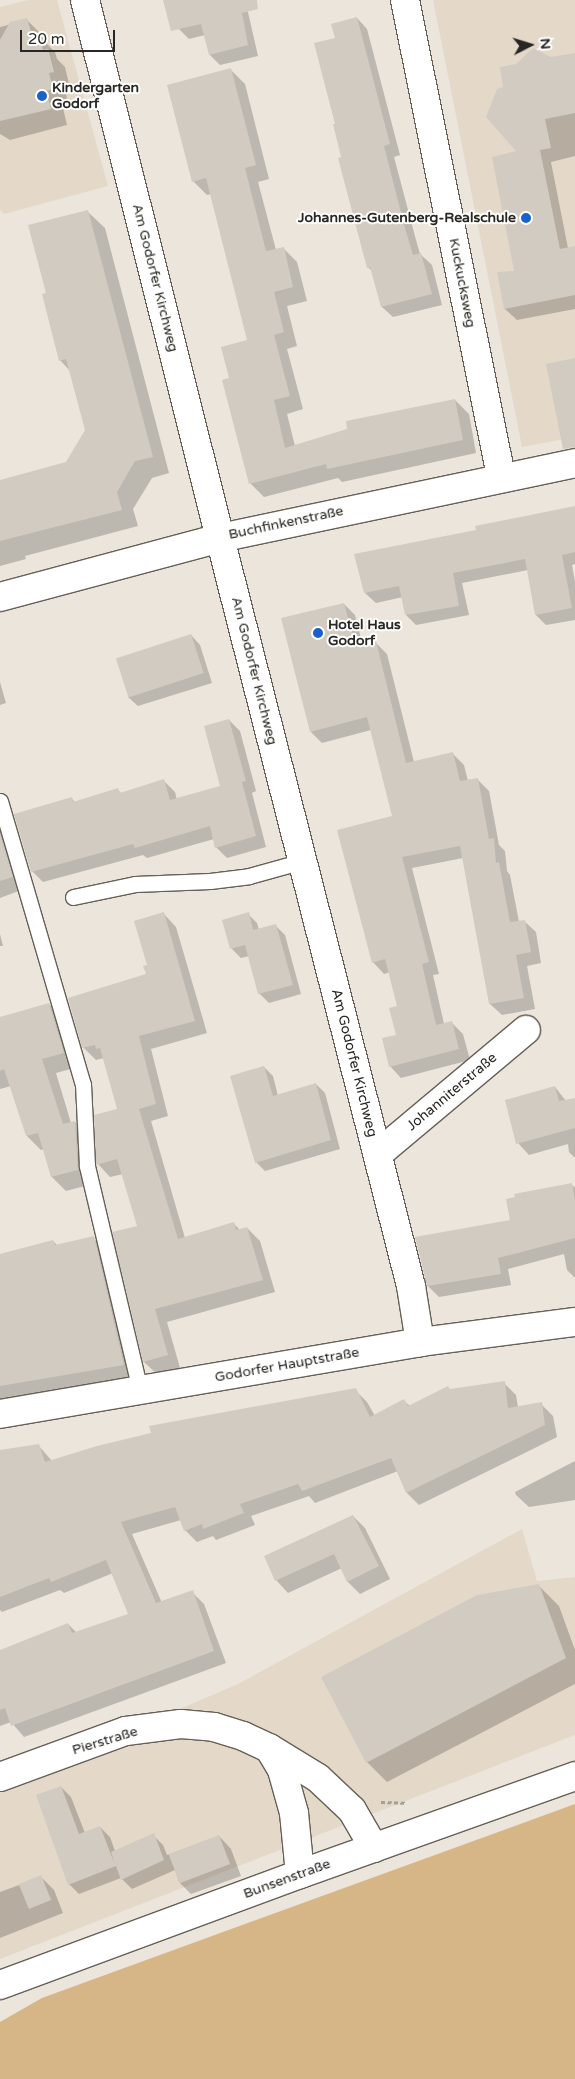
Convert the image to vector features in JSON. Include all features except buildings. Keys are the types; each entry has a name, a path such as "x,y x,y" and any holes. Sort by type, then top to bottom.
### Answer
{"street":[{"name":"Am Godorfer Kirchweg","path":"85,0 220,538 412,1286 420,1342"},
{"name":"Kuckucksweg","path":"405,0 501,478"},
{"name":"Buchfinkenstraße","path":"0,597 220,538 575,463"},
{"name":"Johanniterstraße","path":"378,1154 526,1030"},
{"name":"Godorfer Hauptstraße","path":"0,1414 420,1342 575,1322"},
{"name":"Pierstraße","path":"0,1777 126,1731 181,1724 214,1727 243,1736 269,1748 318,1778 352,1810 374,1848"},
{"path":"269,1748 282,1770 294,1813 300,1874"},
{"name":"Bunsenstraße","path":"0,1985 300,1874 575,1776"}],"lane":[{"path":"0,801 83,1084 87,1166 140,1391"},
{"path":"73,897 134,884 210,881 248,876 303,862"}],"shaded area":[{"name":"Kindergarten Godorf","path":"28,0 57,0 108,186 4,214 0,210 0,7"},
{"name":"Johannes-Gutenberg-Realschule","path":"433,0 575,0 575,437 522,447"},
{"path":"522,1529 537,1581 575,1577 575,1735 0,1959 0,1786 238,1684"},
{"path":"575,1804 575,2079 0,2079 0,2022 42,1998"}],"place":[{"name":"Kindergarten Godorf","path":"42,96"},
{"name":"Johannes-Gutenberg-Realschule","path":"526,218"},
{"name":"Hotel Haus Godorf","path":"318,633"}]}
